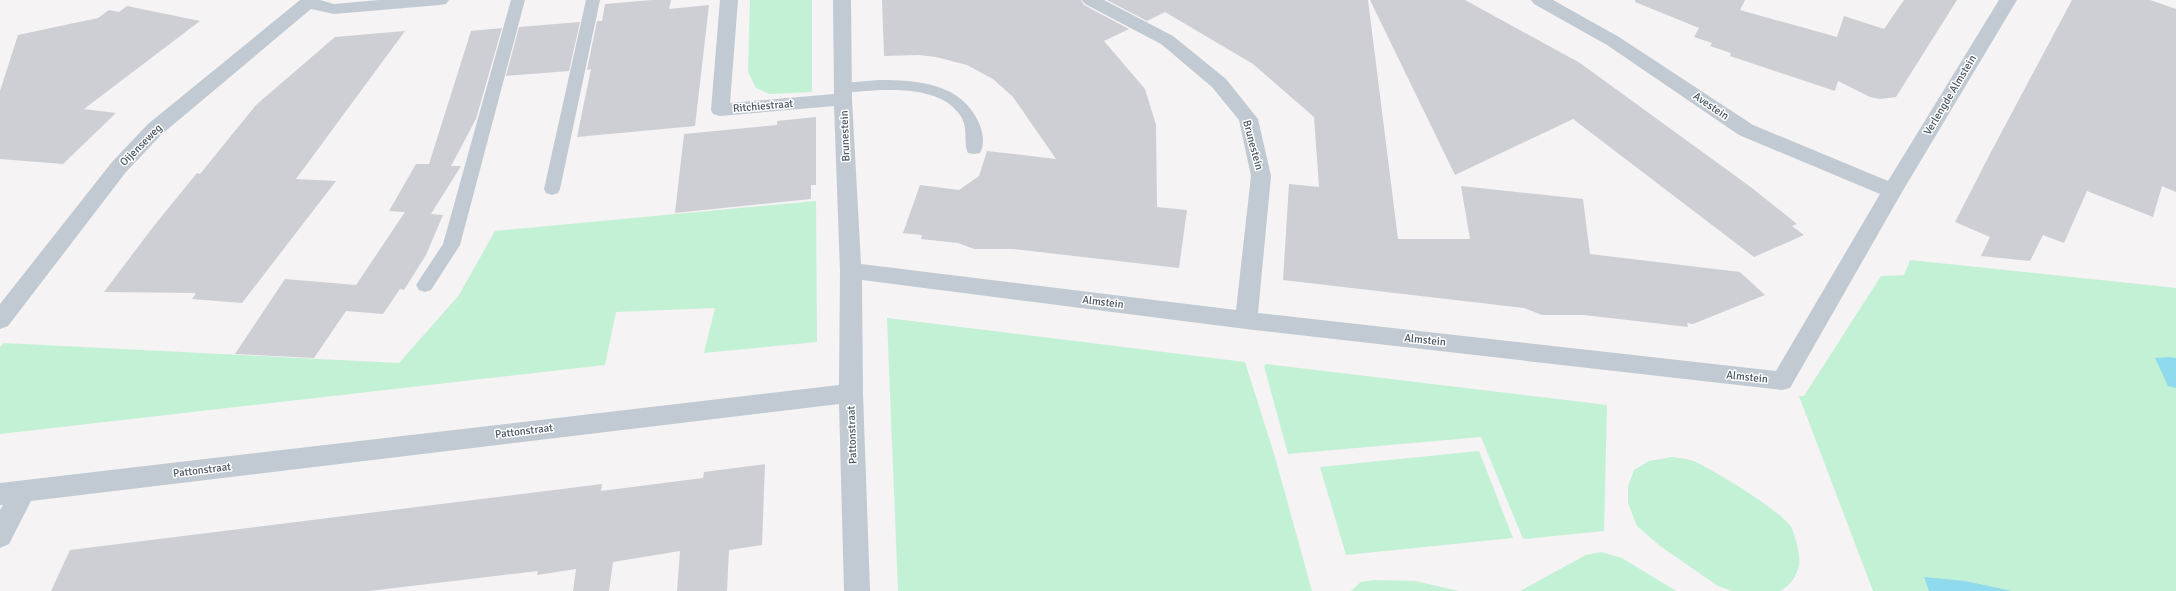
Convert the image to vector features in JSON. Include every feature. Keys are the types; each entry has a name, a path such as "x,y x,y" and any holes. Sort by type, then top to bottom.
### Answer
{"street":[{"path":"309,2 334,9 440,0"},
{"name":"Ritchiestraat","path":"729,0 720,110 843,93"},
{"name":"Brunestein","path":"842,0 843,93 851,271"},
{"name":"Brunestein","path":"1091,0 1167,40 1220,83 1248,119 1261,176 1246,320"},
{"name":"Avestein","path":"1540,0 1613,41 1746,130 1892,191"},
{"name":"Verlengde Almstein","path":"1892,191 2008,0"},
{"name":"Oijenseweg","path":"0,320 119,167 155,129 309,2"},
{"name":"Almstein","path":"851,271 1246,320 1782,381 1892,191"},
{"path":"851,271 851,392"},
{"name":"Pattonstraat","path":"12,492 851,392 857,591"},
{"path":"0,536 12,492"}],"lane":[{"path":"425,285 451,245 518,0"},
{"path":"552,189 593,0"},
{"path":"843,93 908,84 932,90 953,100 967,113 974,130 974,148"}],"green space":[{"path":"750,0 812,0 812,92 769,94 756,88 748,72"},
{"path":"816,201 817,342 704,353 715,308 616,312 605,365 0,434 0,347 4,343 399,363 459,295 495,231"},
{"path":"1910,260 2176,288 2176,591 1873,591 1799,396 1804,396 1881,276 1904,275"},
{"path":"887,318 1245,362 1275,457 1312,591 898,591"},
{"path":"1266,364 1607,405 1604,531 1523,539 1481,437 1288,454 1264,366"},
{"path":"1479,451 1513,538 1346,555 1320,467"},
{"path":"1672,457 1696,462 1732,482 1775,511 1785,520 1791,527 1794,535 1799,562 1795,577 1787,586 1780,591 1732,591 1718,586 1660,546 1637,526 1628,503 1628,487 1634,470 1649,461"},
{"path":"1601,552 1622,558 1676,591 1520,591 1586,555"},
{"path":"1374,580 1415,581 1459,591 1351,591 1361,582"}],"water":[{"path":"2155,358 2176,358 2176,388 2168,386"},
{"path":"1924,577 1965,581 2012,591 1929,591"}],"building":[{"path":"671,0 669,9 709,5 695,126 577,137 591,69 587,70 597,21 602,21 605,4"},
{"path":"882,0 1081,0 1084,5 1129,29 1104,41 1145,89 1156,125 1157,207 1187,210 1179,268 1013,249 974,249 958,243 921,239 922,235 903,233 920,185 959,190 979,176 987,151 1056,159 1013,97 993,79 967,65 936,57 919,55 884,56"},
{"path":"1107,0 1368,0 1398,239 1470,239 1461,186 1583,199 1590,254 1740,272 1765,295 1693,324 1687,323 1688,327 1584,315 1542,315 1524,308 1283,280 1289,184 1319,187 1314,117 1253,64 1165,12 1147,21"},
{"path":"1370,0 1465,0 1580,63 1752,188 1797,224 1792,226 1804,235 1754,257 1573,119 1455,175"},
{"path":"1635,0 1745,0 1740,10 1837,37 1844,16 1884,29 1904,0 1957,0 1896,97 1880,99 1870,97 1838,81 1835,91 1730,56 1731,53 1710,46 1712,43 1694,37 1699,28 1635,2"},
{"path":"2072,0 2150,0 2176,9 2176,192 2162,186 2153,217 2087,191 2064,243 2043,235 2030,261 1981,256 1990,237 1955,222"},
{"path":"127,6 200,21 84,109 116,113 63,164 0,159 0,91 18,35 98,18 109,10 119,12"},
{"path":"580,22 569,71 506,76 519,27"},
{"path":"502,28 476,119 451,166 461,166 431,214 443,215 426,255 404,290 400,289 383,314 346,311 314,358 235,354 285,279 356,285 405,212 389,211 416,164 429,164 471,31"},
{"path":"405,31 296,179 336,181 242,303 192,299 196,293 104,292 153,227 197,173 200,174 256,105 335,37"},
{"path":"816,117 816,185 811,185 811,199 675,213 684,134 777,125 777,121"},
{"path":"765,464 762,545 729,550 727,591 677,591 680,551 613,562 609,591 573,591 576,569 537,575 538,571 369,591 51,591 70,550 602,484 601,491 703,478 704,472"}]}
